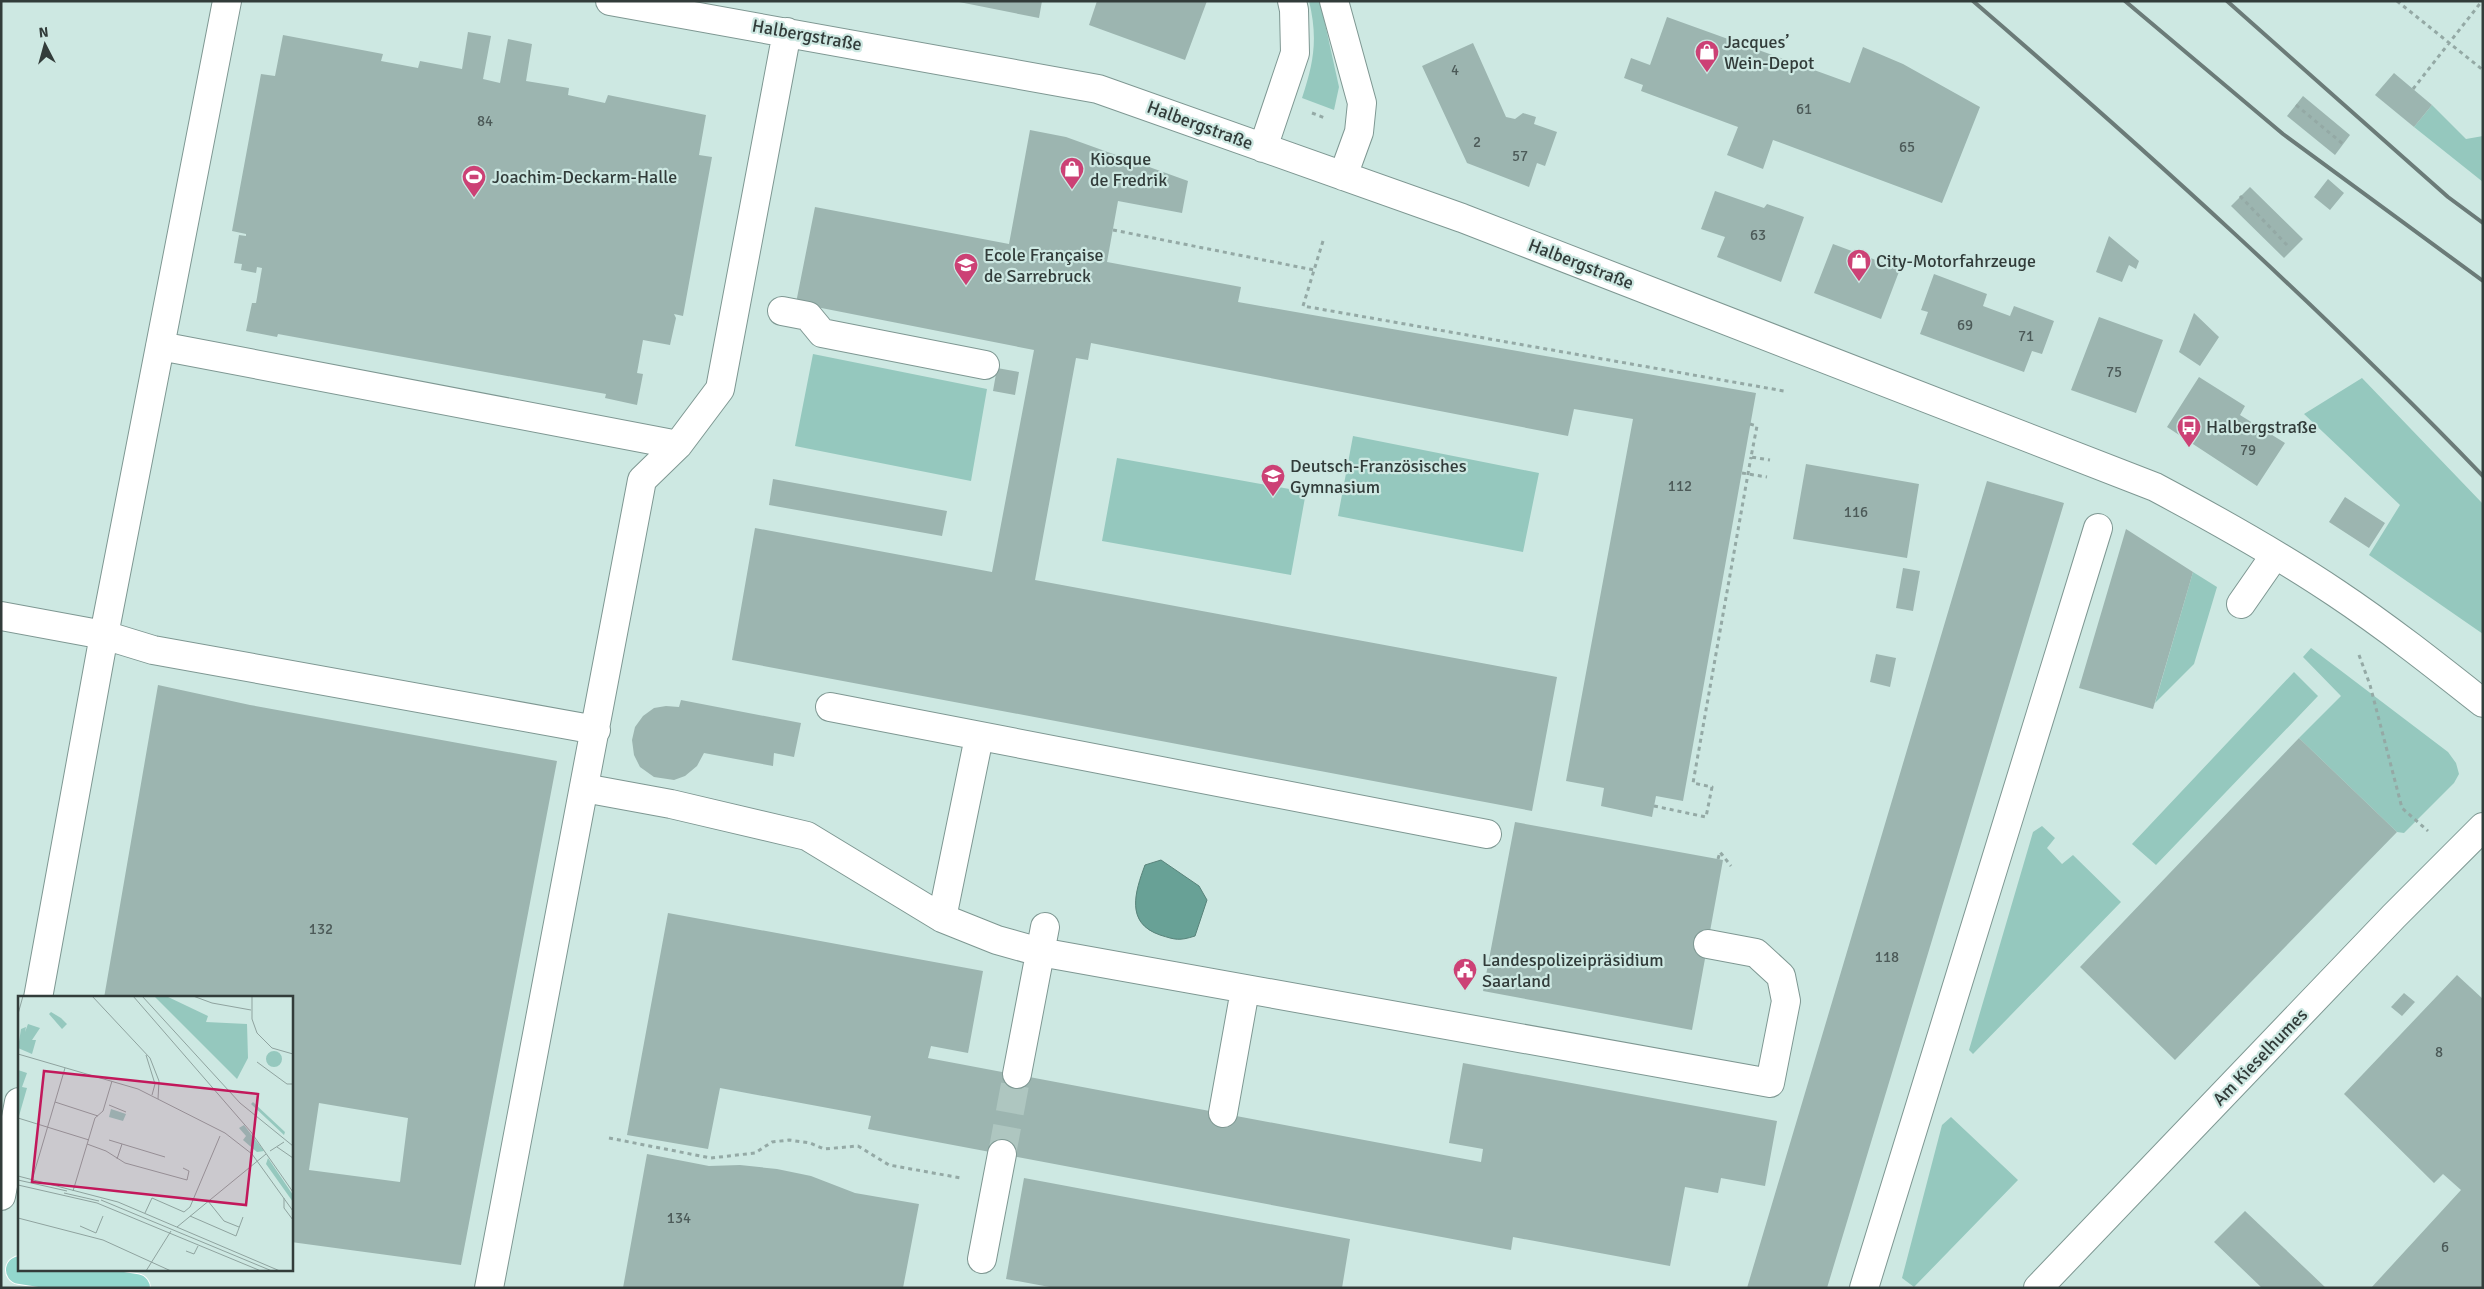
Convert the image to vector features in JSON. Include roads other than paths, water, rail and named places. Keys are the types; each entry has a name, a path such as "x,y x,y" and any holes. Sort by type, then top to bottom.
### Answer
{"main road":[{"path":"1,1267 18,1270"},
{"path":"33,1272 136,1288"}],"street":[{"path":"38,996 104,635 227,1"},
{"name":"Halbergstraße","path":"610,1 1098,88 1462,218 2120,473 2201,512 2336,593 2447,673 2483,703"},
{"path":"1263,148 1295,53 1292,1"},
{"path":"1334,1 1362,104 1359,132 1343,176"},
{"path":"489,1288 642,480 678,445 720,389 787,32"},
{"path":"782,311 808,316 822,333 985,365"},
{"path":"160,346 678,445"},
{"path":"1870,1284 2098,528"},
{"path":"2241,604 2275,555"},
{"path":"1,616 104,635 153,650 596,730"},
{"path":"830,707 1487,834"},
{"path":"942,918 979,737"},
{"path":"584,788 680,806 806,836 942,918 998,940 1042,940 1245,990 1770,1083 1786,1001 1781,976 1756,953 1708,944"},
{"name":"Am Kieselhumes","path":"2039,1288 2406,904 2483,827"},
{"path":"1017,1074 1042,940"},
{"path":"1223,1113 1245,990"},
{"path":"1,1196 18,1107"},
{"path":"982,1259 1002,1154"}],"tunnel":[{"path":"1002,1154 1017,1074"}],"railway":[{"path":"1973,1 2234,233 2360,353 2483,476"},
{"path":"2125,1 2283,134 2483,281"},
{"path":"2227,1 2448,197 2483,223"}],"place":[{"name":"Jacques’ Wein-Depot","path":"1707,73"},
{"name":"Kiosque de Fredrik","path":"1072,190"},
{"name":"Joachim-Deckarm-Halle","path":"474,198"},
{"name":"City-Motorfahrzeuge","path":"1859,282"},
{"name":"Ecole Française de Sarrebruck","path":"966,286"},
{"name":"Halbergstraße","path":"2189,448"},
{"name":"Deutsch-Französisches Gymnasium","path":"1273,497"},
{"name":"Landespolizeipräsidium Saarland","path":"1465,991"}]}
